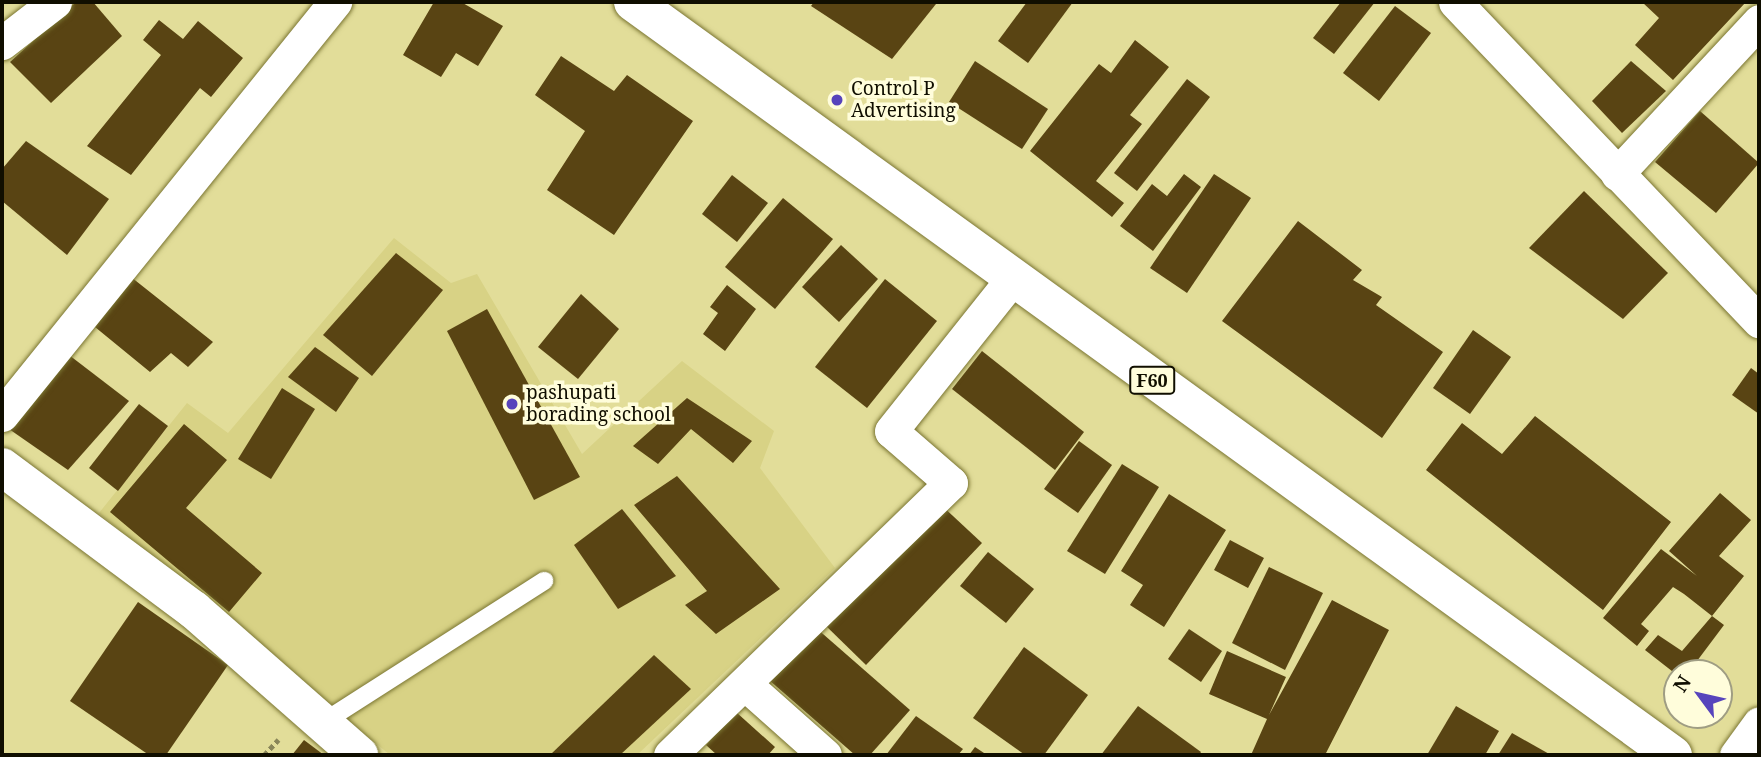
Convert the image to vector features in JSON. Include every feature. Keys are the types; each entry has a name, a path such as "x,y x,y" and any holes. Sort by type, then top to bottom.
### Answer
{"main road":[{"name":"F60","path":"633,2 1673,755"},
{"path":"2,467 194,610 359,755"}],"street":[{"path":"2,43 55,2"},
{"path":"2,415 335,2"},
{"path":"1455,2 1759,321"},
{"path":"1617,174 1759,21"},
{"path":"670,755 951,483 891,431 1012,279"},
{"path":"745,684 825,755"},
{"path":"1736,755 1759,723"}],"lane":[{"path":"322,723 544,580"}],"shaded area":[{"path":"394,238 451,283 477,274 582,454 682,361 774,431 760,468 835,568 637,755 390,755 99,513 187,403 228,433"}],"building":[{"path":"76,2 93,2 122,36 51,103 10,62"},
{"path":"434,2 461,2 503,26 478,66 456,53 441,77 403,55"},
{"path":"814,2 936,4 892,59 811,6"},
{"path":"1027,2 1073,2 1028,63 998,41"},
{"path":"1341,2 1375,2 1334,54 1313,38"},
{"path":"1642,2 1746,2 1673,80 1635,45 1659,18"},
{"path":"1395,6 1431,33 1379,101 1343,73"},
{"path":"159,20 183,39 198,21 243,58 211,97 200,88 131,175 87,146 161,55 143,40"},
{"path":"1135,40 1169,67 1130,115 1142,124 1096,181 1124,203 1112,217 1030,151 1099,64 1111,73"},
{"path":"561,56 614,91 627,75 693,121 614,235 547,190 585,131 535,95"},
{"path":"975,61 1048,109 1022,149 949,102"},
{"path":"1631,61 1666,91 1622,133 1592,101"},
{"path":"1187,79 1210,97 1137,191 1114,173"},
{"path":"1700,111 1759,163 1716,213 1655,162"},
{"path":"26,141 109,199 67,255 2,201 2,169"},
{"path":"1184,174 1201,187 1153,251 1120,226 1152,184 1167,196"},
{"path":"1214,174 1251,198 1187,293 1150,268"},
{"path":"732,175 768,203 737,242 702,214"},
{"path":"1584,191 1668,273 1623,319 1529,248"},
{"path":"783,198 833,239 775,309 725,267"},
{"path":"1298,221 1362,270 1353,280 1382,297 1376,305 1443,352 1382,438 1222,321"},
{"path":"841,245 878,279 839,322 802,287"},
{"path":"396,253 443,290 372,376 323,335"},
{"path":"131,277 213,342 188,367 171,353 150,372 95,327"},
{"path":"885,279 937,321 867,408 815,367"},
{"path":"727,285 756,309 725,351 703,334 718,313 710,307"},
{"path":"581,294 619,329 578,379 538,347"},
{"name":"pashupati borading school","path":"487,309 580,477 534,500 447,331"},
{"path":"1473,330 1511,357 1470,414 1433,388"},
{"path":"315,347 359,378 336,412 288,377"},
{"path":"982,351 1084,432 1055,470 952,389"},
{"path":"69,355 129,401 68,470 9,429"},
{"path":"1751,368 1759,374 1759,414 1732,395"},
{"path":"282,388 315,409 271,479 238,459"},
{"path":"687,398 752,441 733,463 691,429 658,464 633,446"},
{"path":"139,404 168,426 118,491 89,468"},
{"path":"1535,416 1671,522 1603,610 1426,470 1462,423 1502,454"},
{"path":"184,424 227,460 186,508 262,573 229,612 110,512"},
{"path":"1079,441 1112,465 1078,513 1044,489"},
{"path":"1122,464 1159,487 1105,574 1067,551"},
{"path":"677,476 780,589 716,634 685,605 707,591 634,505"},
{"path":"1720,493 1751,520 1719,556 1744,576 1712,616 1673,587 1641,624 1649,631 1637,646 1603,618 1661,549 1697,576 1669,551"},
{"path":"1169,494 1226,530 1164,627 1130,605 1143,585 1121,571"},
{"path":"939,503 982,543 866,665 824,624"},
{"path":"622,509 676,576 618,609 574,545"},
{"path":"1230,540 1264,558 1248,588 1214,570"},
{"path":"988,552 1034,589 1006,623 960,586"},
{"path":"1269,567 1323,593 1285,670 1232,643"},
{"path":"1332,600 1389,630 1325,755 1251,755 1267,719 1209,694 1227,651 1286,677 1269,715"},
{"path":"138,602 228,665 166,755 149,755 70,701"},
{"path":"1712,616 1724,625 1698,659 1663,659 1663,664 1645,650 1658,635 1682,651"},
{"path":"815,627 910,710 870,755 855,755 769,680"},
{"path":"1189,629 1222,651 1201,682 1168,659"},
{"path":"1024,647 1088,695 1044,755 1025,755 973,718"},
{"path":"654,655 691,689 620,755 550,755"},
{"path":"1138,706 1201,752 1199,755 1101,755"},
{"path":"1456,706 1499,731 1485,755 1427,755"},
{"path":"736,712 775,747 768,755 717,755 706,745"},
{"path":"916,716 963,749 958,755 886,755"},
{"path":"1512,733 1551,755 1498,755"},
{"path":"304,740 324,755 292,755"},
{"path":"975,747 987,755 969,755"}],"place":[{"name":"Control P Advertising","path":"837,100"},
{"name":"pashupati borading school","path":"512,404"}]}
